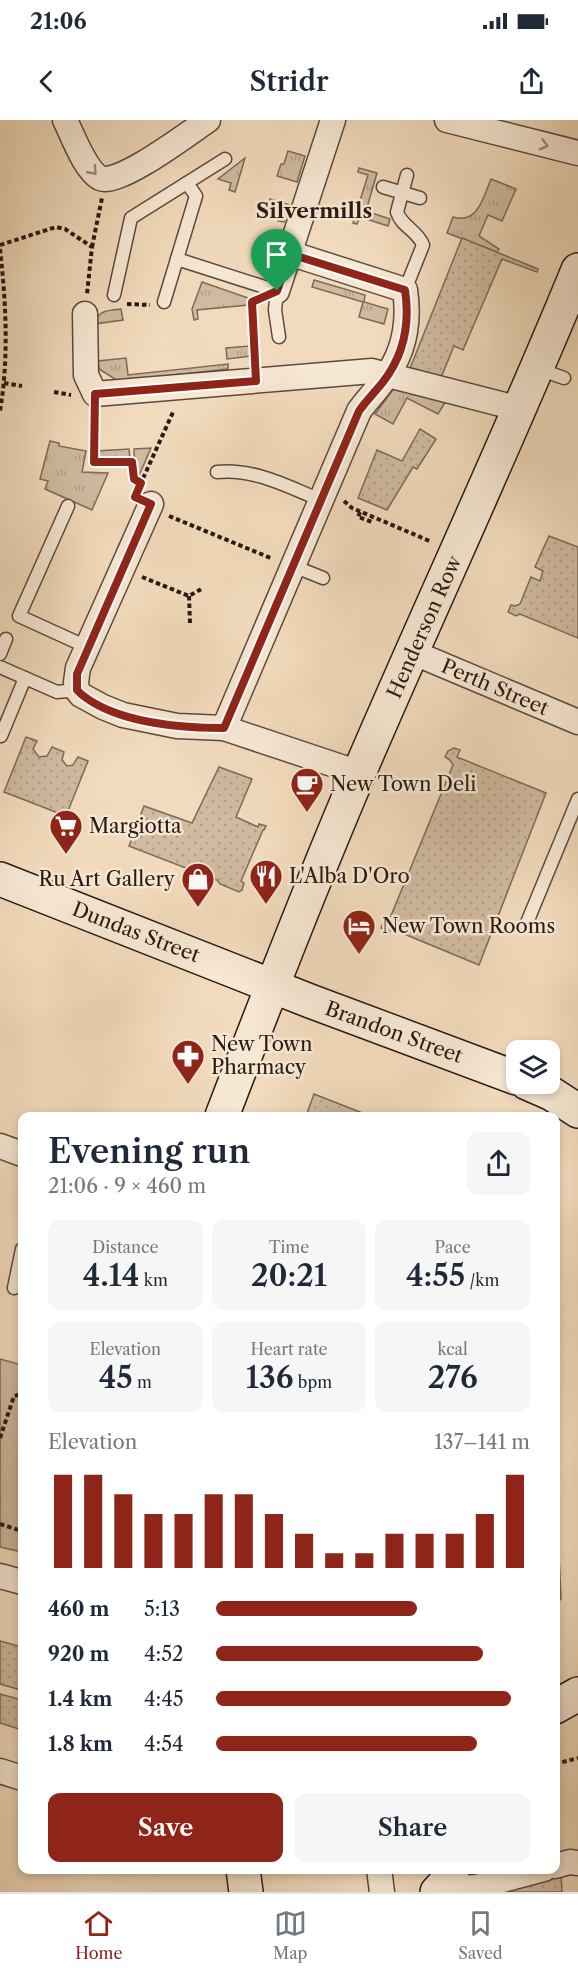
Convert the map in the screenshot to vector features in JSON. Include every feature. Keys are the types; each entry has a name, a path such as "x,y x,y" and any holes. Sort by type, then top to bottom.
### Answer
{"main road":[{"name":"Henderson Row","path":"224,1112 359,773 412,652 520,409 551,373 578,270"},
{"name":"Dundas Street","path":"0,879 273,986"},
{"name":"Brandon Street","path":"273,986 506,1074"},
{"path":"552,1094 578,1111"},
{"path":"560,1704 578,1694"},
{"path":"244,1874 246,1892"}],"street":[{"path":"65,120 88,165 99,178 105,180 120,177 136,168 208,120"},
{"path":"447,120 578,153"},
{"path":"277,291 331,124"},
{"path":"224,728 292,567 331,500 359,411 387,376 404,341 407,317 405,290 290,254"},
{"path":"85,314 86,375 95,394 372,371 520,409"},
{"path":"147,498 122,569 77,674 77,690 85,698 123,715 177,726 224,728 359,773"},
{"name":"Perth Street","path":"412,652 578,722"},
{"path":"0,1146 18,1153"},
{"path":"0,1576 18,1581"},
{"path":"0,1771 18,1777"},
{"path":"560,1865 578,1863"},
{"path":"380,1874 382,1892"},
{"path":"443,1879 476,1887 525,1874"}],"lane":[{"path":"114,296 131,218 225,159"},
{"path":"405,290 423,246 418,235 399,218 397,212 407,175"},
{"path":"166,295 177,259 196,216 196,196 187,183"},
{"path":"383,187 420,198"},
{"path":"177,259 235,271 277,291 275,310 279,337"},
{"path":"218,472 236,471 255,474 331,500"},
{"path":"68,506 18,616 87,647"},
{"path":"292,567 323,578"},
{"path":"0,654 6,639"},
{"path":"0,667 57,692 77,690"},
{"path":"1,735 25,678"},
{"path":"526,925 578,799"},
{"path":"14,1288 18,1268"}],"path":[{"path":"90,267 105,180"},
{"path":"0,244 56,227 69,231 92,247"},
{"path":"0,249 4,383 0,411"},
{"path":"256,381 252,302 277,291"},
{"path":"4,383 22,386"},
{"path":"147,498 184,387"},
{"path":"95,394 94,462 132,462 134,479 147,498 292,567"},
{"path":"331,500 432,542 438,538"},
{"path":"360,512 358,517 372,522"},
{"path":"122,569 189,596"},
{"path":"189,596 203,588"},
{"path":"189,596 190,623"},
{"path":"0,1438 14,1396 18,1395"},
{"path":"0,1524 18,1530"},
{"path":"560,1763 578,1758"}],"green space":[{"path":"288,151 305,156 297,182 277,176"},
{"path":"245,158 235,192 229,190 231,183 218,179"},
{"path":"359,168 377,173 366,211 390,219 388,226 360,217 357,224 353,223 368,175 358,172"},
{"path":"491,179 516,189 502,221 488,215 479,236 499,249 497,252 447,233 453,217 468,217 479,207"},
{"path":"270,199 290,205 284,222 278,221 281,210 268,206"},
{"path":"462,238 538,269 537,272 502,259 463,350 454,346 440,380 409,371"},
{"path":"314,280 365,295 364,302 388,309 384,324 359,317 363,302 312,287"},
{"path":"202,282 248,298 248,305 197,310 198,319 194,320 192,309"},
{"path":"121,309 123,320 94,324 101,313"},
{"path":"250,346 251,356 227,359 226,348"},
{"path":"126,358 128,375 228,364 228,369 118,381 99,369 98,361"},
{"path":"395,387 449,396 438,414 407,398 393,424 375,414"},
{"path":"420,429 436,439 417,469 413,467 387,510 358,498 377,450 402,461"},
{"path":"50,441 59,443 59,446 86,451 82,472 108,473 92,510 45,489 48,481 40,479"},
{"path":"151,448 138,478 135,477 134,449"},
{"path":"129,449 130,459 97,460 96,451"},
{"path":"549,536 578,547 578,638 520,614 516,616 508,612 511,605 520,604 531,577 540,581 543,571 535,567"},
{"path":"26,737 37,741 33,749 39,757 47,756 52,747 64,752 62,760 67,766 73,765 78,757 88,761 66,816 4,792"},
{"path":"454,748 460,750 457,757 546,793 479,965 392,929 389,932 381,928 383,923 390,918 453,765 445,757 448,751"},
{"path":"219,767 252,779 236,817 258,827 259,824 266,826 241,881 244,883 239,892 220,884 217,880 129,846 144,806 192,823"},
{"path":"314,1094 360,1112 307,1112"},
{"path":"0,1359 18,1364 18,1551 0,1547"},
{"path":"0,1641 18,1646 18,1689 0,1684"},
{"path":"0,1694 18,1699 18,1729 0,1723"},
{"path":"560,1871 562,1892 485,1892 550,1874 560,1874"}],"place":[{"name":"New Town Deli","path":"307,813"},
{"name":"Margiotta","path":"66,855"},
{"name":"L'Alba D'Oro","path":"266,905"},
{"name":"Ru Art Gallery","path":"198,908"},
{"name":"New Town Rooms","path":"359,955"},
{"name":"New Town Pharmacy","path":"188,1085"}],"district":[{"name":"Silvermills","path":"314,211"}],"route":[{"path":"290,254 405,290 407,317 404,341 387,376 359,411 224,728 177,726 123,715 85,698 77,690 76,681 78,668 151,504 135,497 141,483 134,479 132,462 94,462 95,394 256,381 252,302 277,291 290,254"}]}
